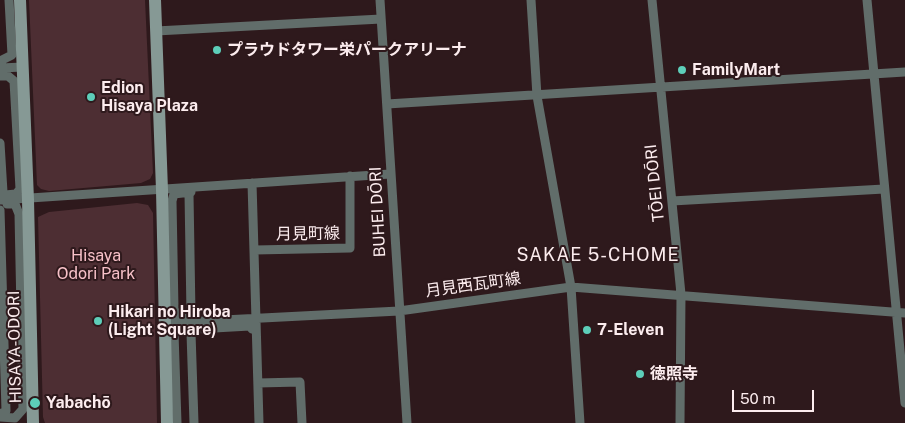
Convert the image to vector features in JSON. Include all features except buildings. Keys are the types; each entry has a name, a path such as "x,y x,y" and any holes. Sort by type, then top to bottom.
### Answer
{"street":[{"path":"0,61 12,55 9,0"},
{"name":"HISAYA-ODORI","path":"20,0 28,200 33,423"},
{"path":"155,0 162,190 167,423"},
{"name":"BUHEI DŌRI","path":"380,0 399,311 408,423"},
{"path":"531,0 537,96 570,287 580,423"},
{"name":"TŌEI DŌRI","path":"652,0 681,294 680,423"},
{"path":"867,0 884,190 901,312 905,403"},
{"path":"156,31 381,18"},
{"path":"0,68 23,67"},
{"path":"387,104 905,72"},
{"path":"0,76 8,76 14,81 20,189 16,194 0,194"},
{"path":"0,143 3,192 0,194"},
{"path":"0,202 390,174"},
{"name":"月見町線","path":"255,250 350,248 350,176"},
{"path":"252,183 259,423"},
{"path":"672,201 884,190"},
{"path":"191,192 189,194 191,314 194,316 184,317 178,315 174,309 172,197 178,193 191,192"},
{"path":"0,202 14,204 19,214 23,409 15,418 0,417"},
{"path":"0,210 6,411 0,417"},
{"name":"月見西瓦町線","path":"165,323 399,311 570,287 901,312"},
{"path":"177,423 175,331 184,326 250,323 252,329 250,326 196,329 191,333 194,423"},
{"path":"258,383 300,382 302,423"},
{"path":"0,417 14,423"}],"green space":[{"name":"Edion Hisaya Plaza","path":"29,0 145,0 153,173 150,179 141,183 49,191 41,189 37,185"},
{"name":"Hisaya Odori Park","path":"137,203 148,205 153,213 157,423 45,423 43,417 38,217 49,212"}],"place":[{"name":"プラウドタワー栄パークアリーナ","path":"217,50"},
{"name":"FamilyMart","path":"682,70"},
{"name":"Edion Hisaya Plaza","path":"91,97"},
{"name":"Hikari no Hiroba (Light Square)","path":"98,321"},
{"name":"7-Eleven","path":"587,330"},
{"name":"徳照寺","path":"640,374"},
{"name":"Yabachō","path":"35,403"}],"district":[{"name":"SAKAE 5-CHOME","path":"598,255"}]}
